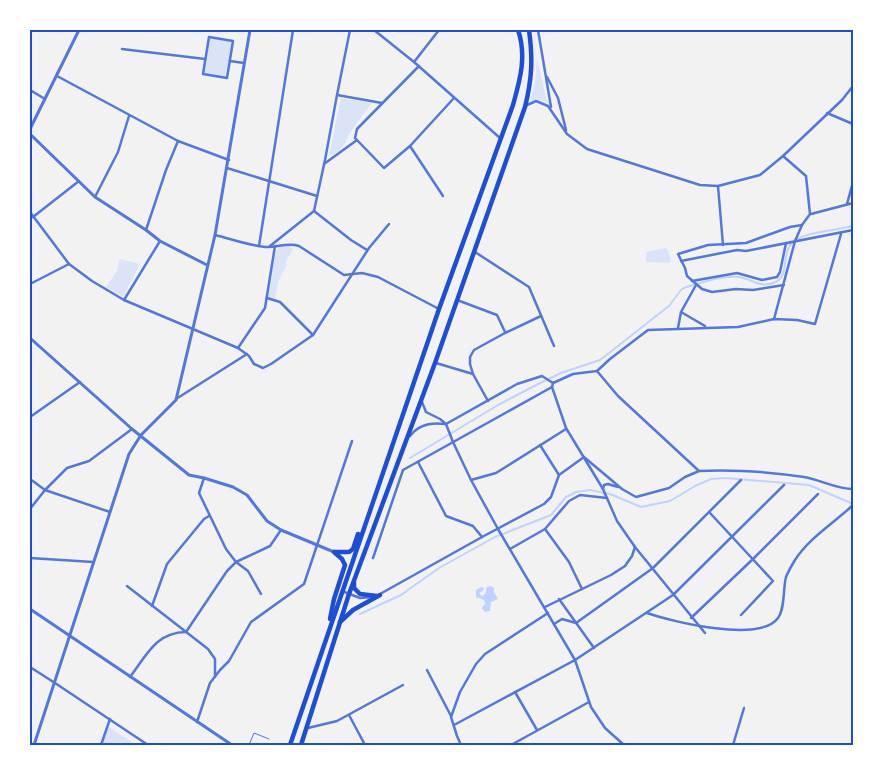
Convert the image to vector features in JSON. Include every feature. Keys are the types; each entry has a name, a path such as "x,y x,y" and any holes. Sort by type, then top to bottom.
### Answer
{"highway":[{"path":"289,745 439,309 513,105 522,75 522,55 518,30"},
{"path":"301,745 349,594 435,363 525,106 533,68 529,30"},
{"path":"334,552 345,553 353,549 377,487"},
{"path":"327,634 334,599 345,565 342,559 334,552"},
{"path":"355,578 354,588 357,592 360,594 378,595"},
{"path":"339,623 353,610 376,598 378,595"}],"street":[{"path":"30,129 79,30"},
{"path":"176,400 215,235 250,30"},
{"path":"259,246 293,30"},
{"path":"268,247 314,210 350,30"},
{"path":"374,30 419,66 501,139"},
{"path":"414,62 439,30"},
{"path":"538,30 551,109"},
{"path":"209,37 233,41 230,61 227,78 203,74 209,37"},
{"path":"122,49 206,59"},
{"path":"230,61 244,63"},
{"path":"419,66 357,129 355,138 384,168 410,146 454,98"},
{"path":"546,75 558,98 567,134"},
{"path":"55,76 178,141 229,160"},
{"path":"525,106 530,103 541,102 551,109 567,134 587,149 700,184 718,186 760,175 783,156 842,100 853,86"},
{"path":"30,90 45,99"},
{"path":"336,94 382,103"},
{"path":"827,113 853,124"},
{"path":"95,197 118,152 129,116"},
{"path":"30,134 95,197 160,241 207,265"},
{"path":"324,164 357,140"},
{"path":"146,230 178,141"},
{"path":"410,146 443,196"},
{"path":"783,156 806,176 810,214"},
{"path":"227,168 317,196"},
{"path":"33,217 79,181"},
{"path":"847,206 853,182"},
{"path":"718,186 723,245"},
{"path":"774,319 795,241 802,225 810,214 853,203"},
{"path":"314,210 351,240 367,250"},
{"path":"30,212 69,264 92,281 124,300 238,348 247,354 254,364 263,368 313,334 367,250 389,224"},
{"path":"784,285 753,290 736,289 712,292 696,285 687,276 678,254 708,245 746,243 790,227 802,225"},
{"path":"681,261 737,250 746,251 786,242 841,234 853,230"},
{"path":"373,558 403,470 573,374 597,371 648,330 738,327 774,319 797,320 815,324 841,234"},
{"path":"215,235 259,246 268,247 291,243 298,245 344,275 362,272 378,278 439,309"},
{"path":"124,300 160,241"},
{"path":"692,281 738,272 762,280 777,276 780,272 786,242"},
{"path":"238,348 265,308 275,246"},
{"path":"474,252 529,287 554,346"},
{"path":"30,284 69,264"},
{"path":"678,328 681,312 696,285"},
{"path":"266,298 280,302 313,334"},
{"path":"457,300 497,315 505,333"},
{"path":"681,312 707,327"},
{"path":"488,401 473,374 470,364 470,357 474,350 541,316"},
{"path":"30,338 132,429 188,475 233,487 247,494 267,521 281,530 334,552"},
{"path":"34,745 129,454 141,435 176,400 247,354"},
{"path":"435,363 473,374"},
{"path":"597,371 621,399 699,472"},
{"path":"404,443 411,433 420,426 438,423 446,424 518,384 542,376 553,385 566,428 603,489 617,521 635,547 705,633"},
{"path":"30,417 80,382"},
{"path":"423,395 422,404 426,412 446,424 471,480 575,660 589,702 605,728 624,745"},
{"path":"471,480 496,473 566,428"},
{"path":"30,509 45,490 67,468 89,461 132,429"},
{"path":"197,722 210,683 229,661 251,622 304,584 352,441"},
{"path":"540,445 559,475"},
{"path":"584,457 622,489"},
{"path":"342,591 360,598 378,595 544,504 550,497 559,475 584,457"},
{"path":"418,462 446,516 474,526 482,537"},
{"path":"603,489 604,485 608,484 636,497 669,488 685,477 699,472 722,470 806,478 829,485 853,489"},
{"path":"204,478 199,494 226,549 236,562 248,571 261,594"},
{"path":"30,479 45,490 110,512"},
{"path":"554,624 562,620 576,623 653,568 741,480"},
{"path":"454,725 575,660 647,614 673,595 784,485"},
{"path":"691,618 818,494"},
{"path":"510,549 545,529 569,501 580,495 607,498"},
{"path":"647,614 678,623 712,628 754,629 769,627 779,617 786,577 795,559 809,543 852,506"},
{"path":"710,513 773,581 741,615"},
{"path":"152,606 166,564 204,519 210,516"},
{"path":"545,529 568,562 582,588"},
{"path":"186,632 227,571 236,562 270,546 281,530"},
{"path":"545,607 625,566 632,556 635,547"},
{"path":"30,558 94,562"},
{"path":"126,586 208,649 215,659 214,677"},
{"path":"560,599 594,648"},
{"path":"30,609 232,745"},
{"path":"451,717 460,692 476,664 485,654 548,613"},
{"path":"130,677 163,636 174,632 186,632"},
{"path":"30,668 55,682 148,745"},
{"path":"427,670 451,717 456,736 462,745"},
{"path":"306,729 337,721 403,685"},
{"path":"515,692 537,731"},
{"path":"511,745 589,702"},
{"path":"733,745 744,708"},
{"path":"349,714 365,745"},
{"path":"101,745 110,719"}],"lane":[{"path":"249,745 254,733 269,739"}],"shaded area":[{"path":"209,38 232,42 226,77 204,74"},
{"path":"537,58 546,98 549,103 537,99 530,101 535,82"},
{"path":"341,98 372,103 352,129 342,147 337,152 329,155"},
{"path":"281,246 289,246 293,249 278,282 275,299 268,297 276,251"},
{"path":"665,248 668,250 671,261 669,263 646,262 646,252"},
{"path":"119,259 140,264 123,297 106,287 117,271"},
{"path":"109,727 136,745 101,745"}],"water":[{"path":"491,586 494,588 498,599 491,602 490,611 485,612 482,608 485,603 484,600 476,597 476,590 481,587 484,588 479,593 482,596 485,594 487,587"}],"waterway":[{"path":"410,458 498,405 538,384 561,373 600,360 669,306 681,290 686,287 719,278 732,277 744,278 761,284 771,284 783,275 788,248 796,240 811,234 853,226"},
{"path":"360,614 401,595 439,568 495,537 551,515 566,497 576,492 590,490 610,494 641,507 670,501 711,479 726,478 809,485 853,504"}]}
